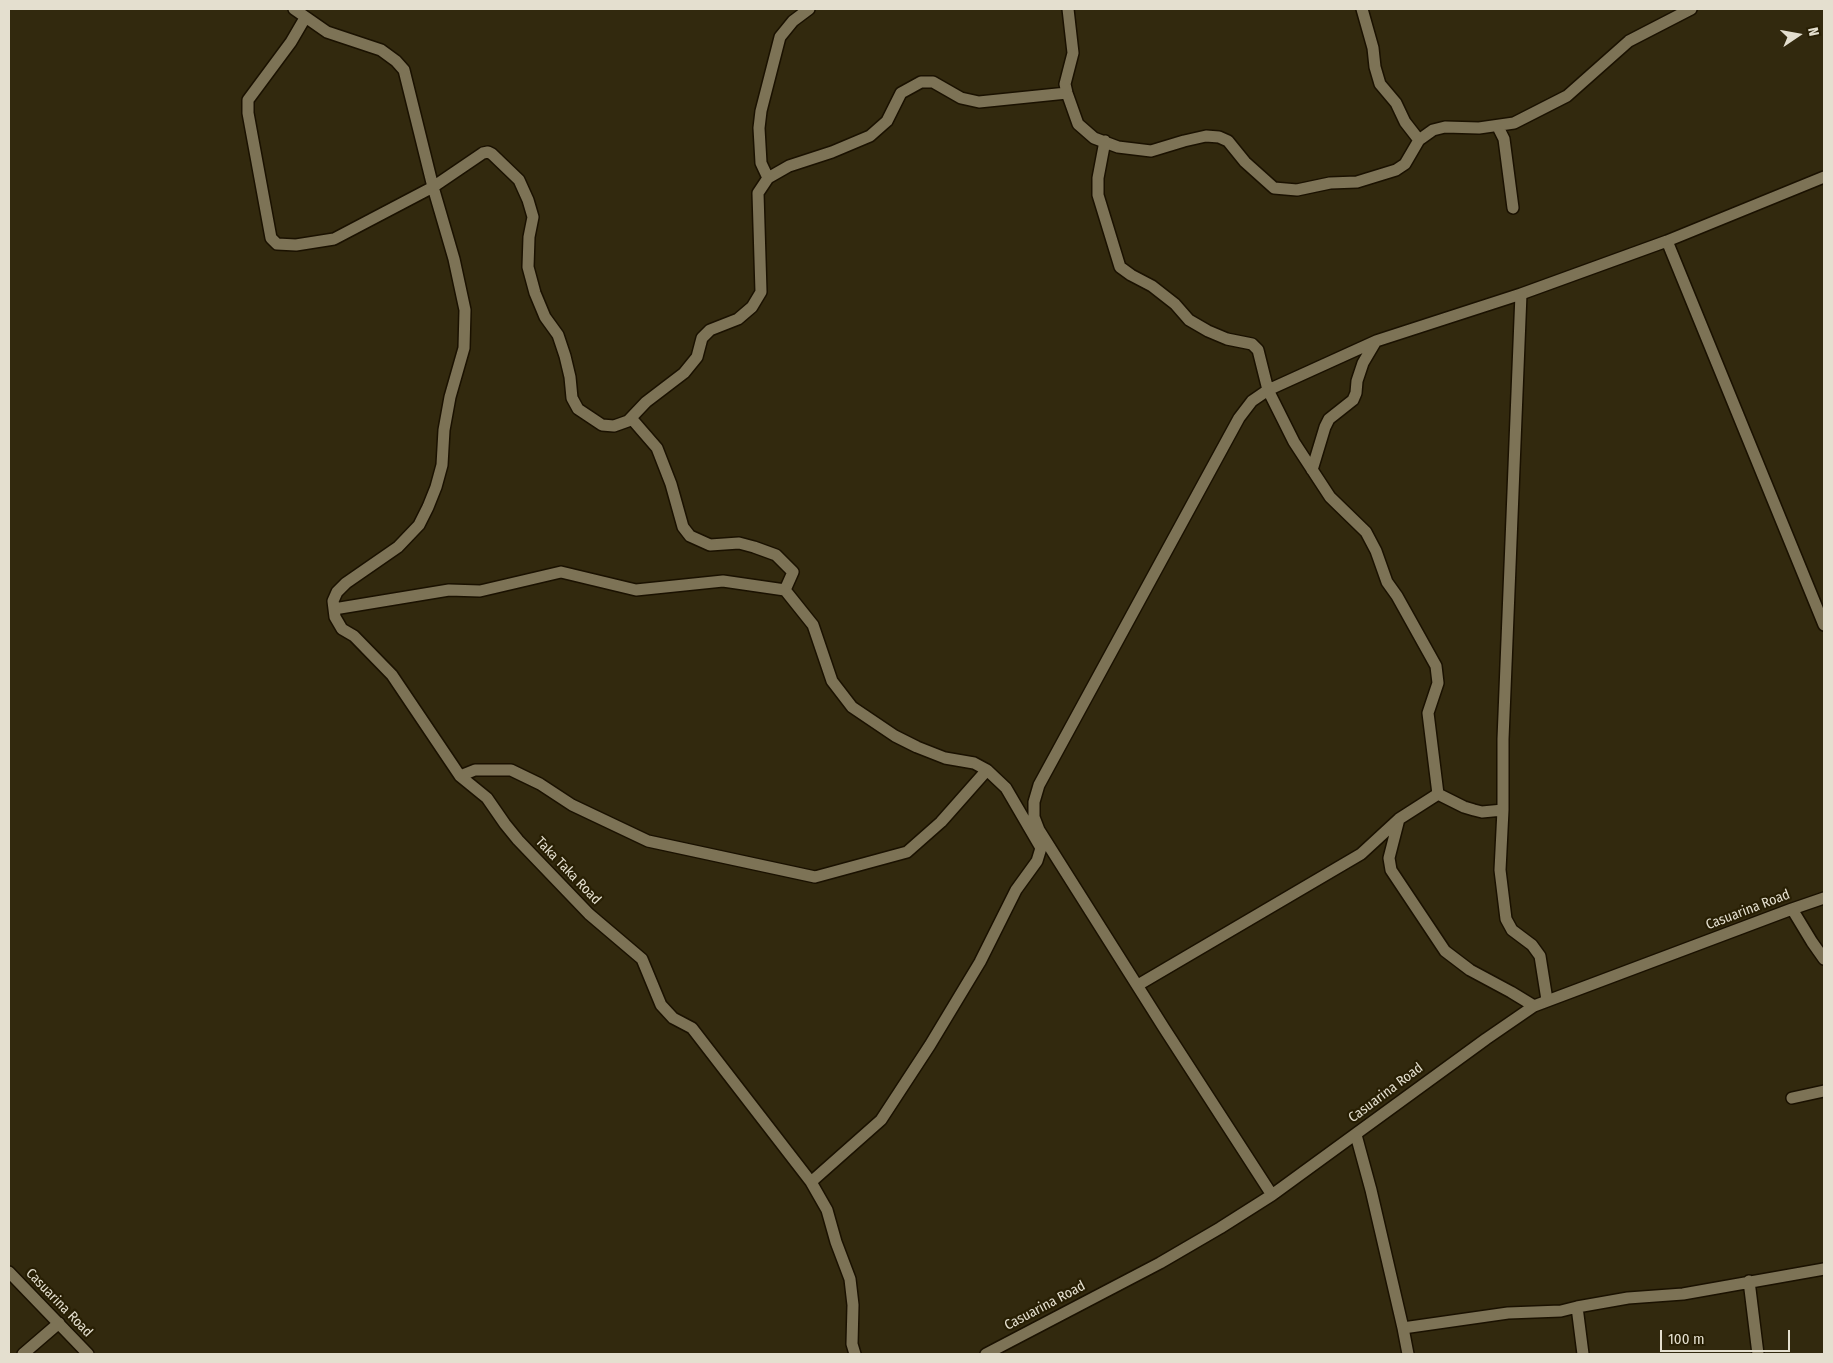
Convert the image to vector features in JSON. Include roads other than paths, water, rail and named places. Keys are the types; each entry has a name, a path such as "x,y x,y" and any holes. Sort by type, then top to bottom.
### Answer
{"street":[{"path":"294,9 327,32 381,50 396,61 404,70 433,187 454,259 465,310 464,348 450,397 444,430 442,465 436,487 419,525 398,547 337,592 334,610 449,590 480,591 561,572 636,590 723,581 785,590 813,625 832,681 852,707 895,736 917,747 945,758 974,763 987,770 1006,788 1041,848"},
{"path":"768,178 761,163 759,128 761,111 780,37 793,21 809,9"},
{"path":"1068,9 1073,53 1066,84 1067,93 1078,124 1094,138 1118,147 1151,151 1206,136 1219,137 1228,141 1245,162 1274,188 1296,190 1330,183 1357,182 1396,170 1405,164 1419,140 1433,130 1445,127 1498,127 1514,123 1567,96 1629,41 1691,9"},
{"path":"1362,9 1373,48 1374,67 1380,84 1396,103 1405,122 1419,140"},
{"path":"305,18 291,42 248,100 253,141 270,238 277,244 296,245 334,240 433,187 483,153 488,152 520,180 533,217 529,238 528,267 535,293 545,317 558,335 570,377 572,398 578,409 602,425 614,426 628,421 646,402 684,373 697,357 702,338 710,330 738,319 752,307 761,292 758,193 768,178 789,166 832,152 870,136 887,121 901,93 922,82 933,82 961,98 979,102 1067,93"},
{"path":"1498,127 1504,139 1513,208"},
{"path":"1106,141 1098,178 1098,195 1120,267 1152,286 1175,304 1185,317 1208,331 1227,339 1255,346 1260,355 1268,390 1294,442 1330,497 1366,532 1376,551 1387,582 1397,596 1436,666 1438,683 1428,713 1438,794"},
{"path":"1272,1195 1164,1028 1040,830 1034,817 1034,802 1039,785 1240,418 1252,401 1268,390 1376,342 1522,294 1667,241 1824,177"},
{"path":"1667,241 1824,625"},
{"path":"1522,294 1503,739 1503,810 1500,870 1506,919 1512,930 1532,945 1540,956 1547,1000"},
{"path":"1312,470 1329,419 1353,400 1363,363 1376,342"},
{"path":"631,418 656,448 671,484 683,527 690,536 710,545 739,544 754,546 776,556 793,572 785,590"},
{"name":"Taka Taka Road","path":"334,610 335,617 342,629 354,636 392,675 460,776 487,798 518,840 589,914 642,958 661,1005 674,1018 692,1028 811,1182 827,1210 836,1242 850,1279 853,1304 852,1344 855,1354"},
{"path":"460,776 476,770 511,770 540,784 572,805 648,841 815,877 907,852 942,822 987,770"},
{"path":"1438,794 1464,807 1482,812 1503,810"},
{"path":"1138,985 1361,854 1399,819 1438,794"},
{"path":"1399,819 1389,858 1391,870 1445,951 1470,970 1534,1006"},
{"path":"811,1182 882,1120 980,962 1016,890 1038,861 1041,848 1040,830"},
{"name":"Casuarina Road","path":"986,1354 1160,1263 1272,1195 1534,1006 1824,898"},
{"path":"1792,909 1824,958"},
{"path":"1792,1098 1824,1091"},
{"path":"1356,1135 1371,1190 1408,1354"},
{"path":"1403,1328 1508,1313 1560,1311 1577,1306 1628,1298 1683,1294 1824,1269"},
{"name":"Casuarina Road","path":"9,1272 88,1354"},
{"path":"1749,1281 1758,1354"},
{"path":"1577,1306 1583,1354"},
{"path":"23,1354 59,1323"}]}
